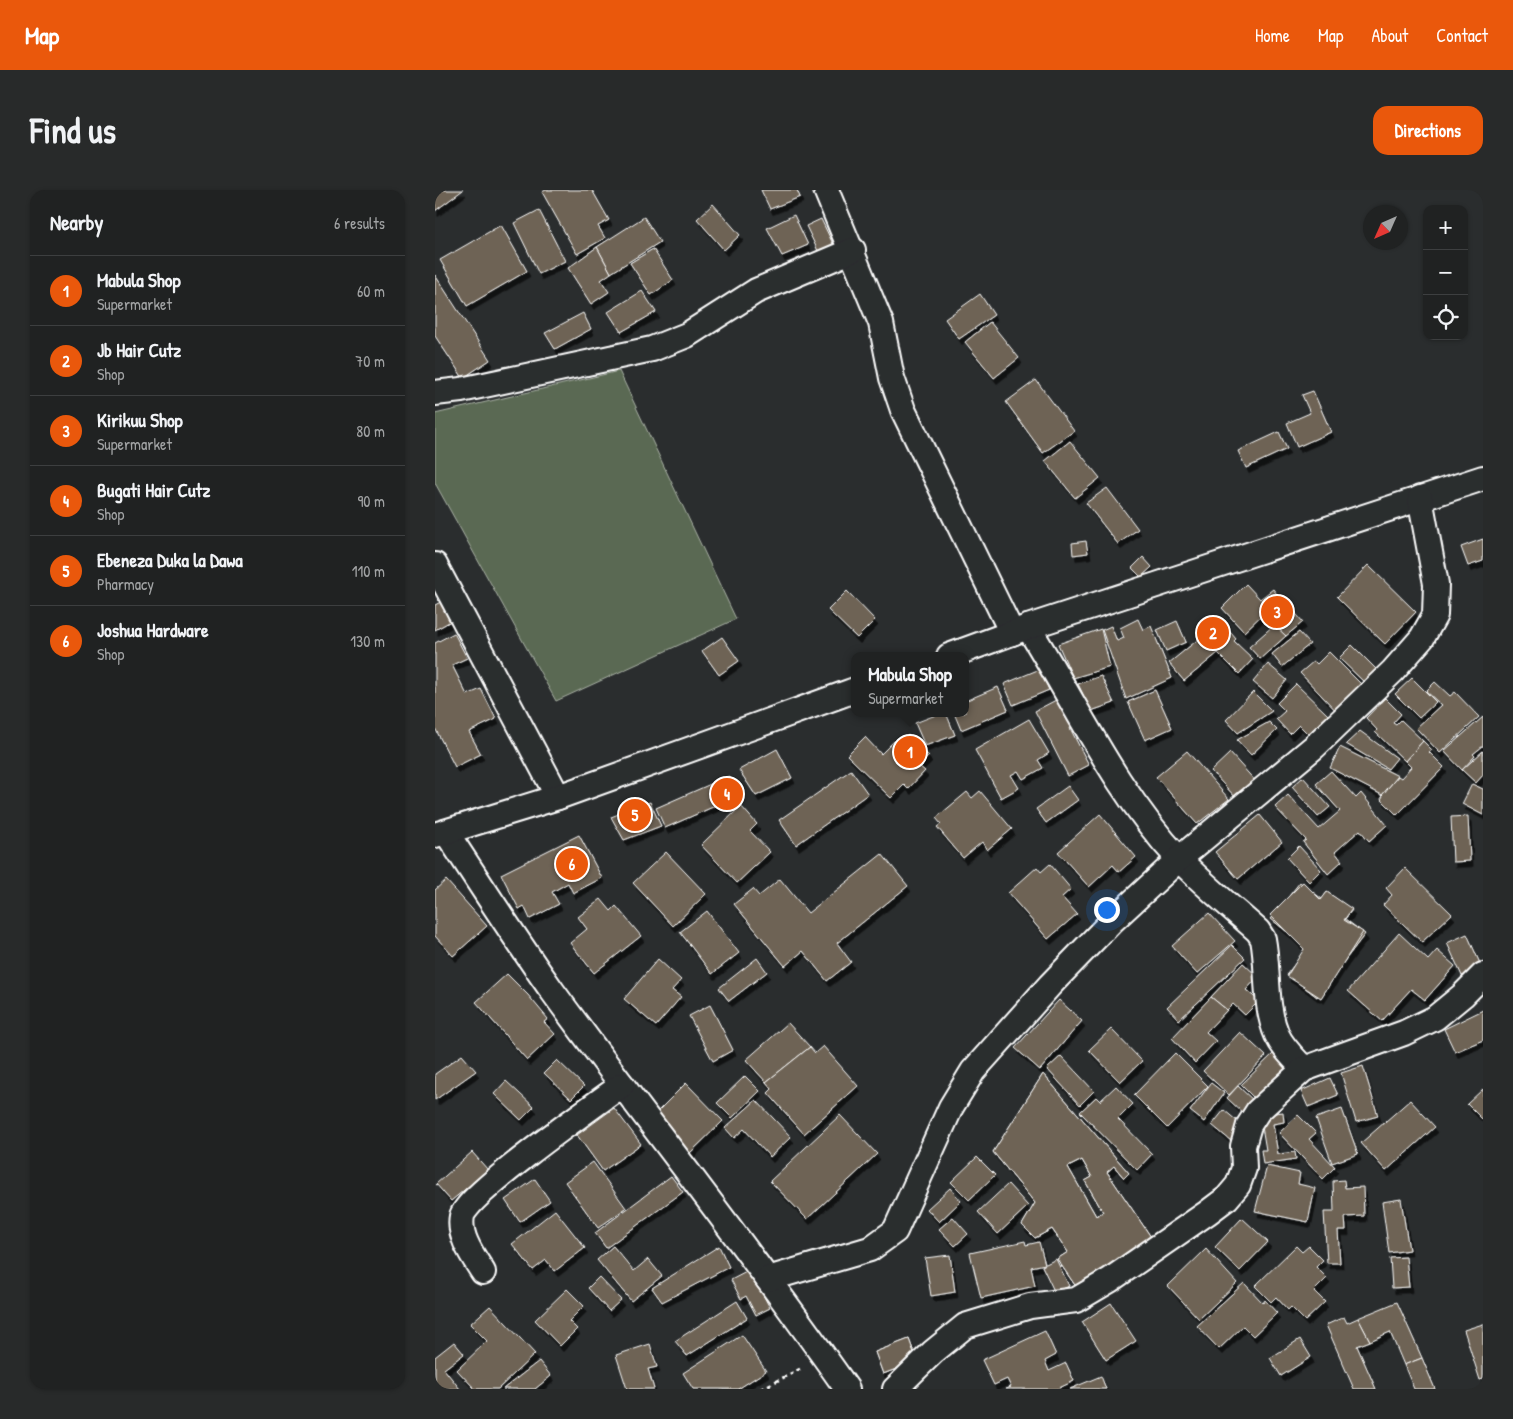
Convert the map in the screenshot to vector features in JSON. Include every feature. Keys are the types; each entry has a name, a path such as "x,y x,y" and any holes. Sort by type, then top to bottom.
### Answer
{"street":[{"path":"826,190 853,250 881,322 892,378 903,410 1020,630 1133,801 1179,859 1258,932 1263,939 1269,999 1277,1035 1286,1051 1304,1069"},
{"path":"435,393 461,390 652,349 687,335 756,290 853,250"},
{"path":"960,652 1020,630 1483,478"},
{"path":"768,1279 870,1249 895,1231 951,1107 973,1071 1050,985 1112,921 1179,859 1313,747 1393,671 1422,638 1435,615 1436,584 1420,498"},
{"path":"435,565 557,797"},
{"path":"847,1389 768,1279 552,990 440,834 557,797 851,691"},
{"path":"895,1389 933,1352 965,1326 1030,1306 1076,1300 1110,1280 1227,1198 1238,1185 1244,1168 1243,1146 1249,1125 1258,1111 1304,1069 1404,1033 1435,1018 1463,995 1483,975"},
{"path":"483,1272 463,1234 462,1215 470,1202 530,1152 622,1085"}],"path":[{"path":"761,1389 825,1357"}],"green space":[{"path":"619,371 736,619 556,701 435,483 435,414"}],"building":[{"path":"435,190 463,190 435,211"},
{"path":"546,190 592,190 609,220 598,226 605,238 577,254 542,192"},
{"path":"761,190 797,190 800,197 770,209"},
{"path":"713,204 740,235 724,250 697,219"},
{"path":"539,210 565,261 539,274 514,223"},
{"path":"794,215 808,245 782,256 767,228"},
{"path":"644,217 660,242 611,273 597,247"},
{"path":"821,219 834,246 819,253 806,226"},
{"path":"501,225 527,271 467,306 440,260"},
{"path":"597,247 611,273 601,280 609,292 591,304 568,268"},
{"path":"653,249 673,280 651,295 630,263"},
{"path":"435,275 490,360 463,378 435,336"},
{"path":"642,291 656,312 621,332 608,312"},
{"path":"980,294 994,315 959,339 945,319"},
{"path":"583,313 591,329 555,349 545,333"},
{"path":"990,322 1019,358 994,378 965,342"},
{"path":"1036,380 1074,431 1043,453 1006,402"},
{"path":"1313,391 1331,432 1297,447 1287,423 1310,413 1302,395"},
{"path":"1279,432 1287,449 1246,468 1238,451"},
{"path":"1070,441 1100,478 1075,498 1045,461"},
{"path":"1107,488 1138,529 1118,544 1086,503"},
{"path":"1483,539 1483,561 1468,566 1461,547"},
{"path":"1086,541 1088,553 1073,555 1072,543"},
{"path":"1143,557 1152,567 1141,577 1132,568"},
{"path":"1368,565 1416,612 1385,644 1337,597"},
{"path":"1246,584 1260,599 1273,589 1290,611 1292,609 1303,622 1286,636 1274,625 1276,624 1266,611 1244,632 1222,608"},
{"path":"847,591 875,620 857,638 828,610"},
{"path":"448,598 458,617 435,630 435,605"},
{"path":"1138,619 1143,630 1151,626 1172,678 1126,699 1102,630 1111,626 1117,641 1124,638 1120,628"},
{"path":"1177,621 1186,642 1166,651 1157,630"},
{"path":"1221,621 1236,639 1234,641 1253,659 1239,674 1218,653 1184,681 1169,663"},
{"path":"1274,625 1286,636 1260,659 1249,647"},
{"path":"1101,629 1110,667 1073,678 1058,644"},
{"path":"1299,632 1310,644 1282,667 1272,654"},
{"path":"454,633 467,658 452,665 467,695 481,689 496,719 469,732 481,754 455,767 435,728 435,643"},
{"path":"722,637 739,661 719,675 702,651"},
{"path":"1352,645 1377,670 1364,682 1339,658"},
{"path":"1329,652 1368,691 1342,717 1300,673 1314,661 1317,664"},
{"path":"1268,664 1287,680 1272,698 1253,682"},
{"path":"1040,669 1049,690 1013,705 1004,684"},
{"path":"1101,676 1114,703 1091,711 1078,684"},
{"path":"1412,678 1436,702 1419,718 1395,694"},
{"path":"1435,682 1450,696 1455,692 1479,717 1440,753 1416,728 1441,705 1426,691"},
{"path":"1296,684 1328,715 1308,734 1299,725 1290,734 1276,719 1285,711 1277,703"},
{"path":"998,687 1008,710 961,730 956,717 969,717 969,699"},
{"path":"1155,690 1172,728 1145,740 1128,702"},
{"path":"1253,692 1272,711 1238,733 1226,720"},
{"path":"1385,698 1401,714 1393,723 1396,725 1401,720 1423,741 1405,761 1375,732 1377,730 1366,718"},
{"path":"1056,700 1059,705 1065,702 1077,725 1070,728 1089,765 1068,776 1035,711"},
{"path":"931,717 948,717 955,735 925,746 915,723"},
{"path":"1483,717 1483,746 1473,754 1475,756 1462,770 1444,751"},
{"path":"1029,719 1049,753 1038,760 1043,768 1023,779 1018,771 1011,775 1019,788 1001,798 975,750"},
{"path":"1269,722 1277,730 1251,755 1237,740"},
{"path":"1360,731 1397,758 1388,769 1346,744"},
{"path":"908,735 929,756 919,766 925,771 908,789 904,785 891,798 847,755 865,737 881,754 894,741 898,745"},
{"path":"1423,741 1432,750 1429,752 1444,767 1397,815 1381,799 1382,795 1398,776 1401,778 1411,767 1405,761"},
{"path":"1340,747 1398,776 1382,795 1330,768"},
{"path":"777,749 792,778 756,796 739,770"},
{"path":"1187,751 1229,799 1197,824 1156,777"},
{"path":"1483,751 1483,775 1476,783 1462,770"},
{"path":"1230,753 1258,784 1239,801 1211,771"},
{"path":"851,770 868,794 796,845 779,820"},
{"path":"1331,771 1356,798 1361,793 1387,825 1369,841 1360,830 1335,852 1342,861 1328,874 1303,842 1306,840 1275,807 1288,795 1319,829 1340,811 1316,784"},
{"path":"729,776 738,796 665,828 656,808"},
{"path":"1303,777 1330,807 1318,817 1292,787"},
{"path":"1472,784 1483,789 1483,815 1462,804"},
{"path":"1068,786 1078,800 1046,823 1036,809"},
{"path":"980,791 1012,829 987,850 982,842 963,858 937,827 941,824 936,818 967,792 972,798"},
{"path":"650,802 661,826 624,840 611,817"},
{"path":"741,806 757,824 750,831 770,852 737,883 701,845"},
{"path":"1100,814 1136,857 1119,872 1113,865 1089,887 1058,852"},
{"path":"1260,815 1282,842 1238,879 1215,852"},
{"path":"1468,816 1470,861 1453,862 1451,817"},
{"path":"579,835 602,878 573,893 568,883 552,892 559,904 530,919 524,906 519,909 501,874"},
{"path":"1299,846 1321,870 1309,882 1287,858"},
{"path":"666,852 706,894 673,926 633,883"},
{"path":"882,854 908,886 837,943 851,962 827,981 803,951 785,966 734,904 753,889 759,896 780,879 808,913"},
{"path":"1050,864 1071,889 1062,897 1077,914 1048,939 1008,893 1037,867 1041,872"},
{"path":"1405,868 1452,914 1422,942 1383,905 1392,895 1386,888"},
{"path":"446,880 487,926 453,956 435,936 435,890"},
{"path":"1300,882 1322,899 1327,892 1352,910 1345,919 1365,934 1317,997 1287,974 1307,948 1271,919"},
{"path":"1303,882 1321,900 1327,892 1352,909 1344,920 1363,932 1321,998 1287,976 1304,949 1270,915"},
{"path":"601,899 611,911 616,906 641,936 594,973 570,943 587,929 578,917"},
{"path":"707,911 739,953 712,974 680,932"},
{"path":"1209,913 1235,941 1197,974 1172,946"},
{"path":"1399,933 1428,960 1437,950 1455,966 1425,1000 1411,989 1382,1021 1348,991"},
{"path":"1467,934 1482,968 1462,976 1447,943"},
{"path":"1232,945 1245,958 1179,1020 1167,1007"},
{"path":"757,958 767,972 729,1001 719,988"},
{"path":"658,959 681,980 672,990 681,997 656,1026 624,999"},
{"path":"1243,963 1258,977 1246,990 1259,1001 1245,1015 1233,1004 1227,1010 1211,997"},
{"path":"507,974 548,1019 544,1022 555,1034 527,1060 476,1002"},
{"path":"1211,997 1227,1010 1206,1032 1216,1041 1195,1063 1172,1038"},
{"path":"1059,1000 1082,1021 1040,1070 1015,1048"},
{"path":"710,1005 733,1050 713,1061 689,1016"},
{"path":"1483,1010 1483,1040 1455,1052 1444,1029"},
{"path":"788,1023 810,1047 766,1082 746,1060"},
{"path":"1111,1029 1142,1061 1120,1082 1089,1050"},
{"path":"1240,1032 1266,1056 1229,1095 1203,1071"},
{"path":"823,1046 858,1086 804,1134 768,1093 772,1089 766,1082 810,1047 815,1053"},
{"path":"1277,1050 1295,1069 1260,1104 1241,1085"},
{"path":"1175,1053 1208,1086 1167,1128 1134,1095"},
{"path":"462,1055 476,1071 435,1100 435,1074"},
{"path":"1061,1056 1094,1091 1080,1105 1047,1069"},
{"path":"557,1060 584,1086 571,1099 544,1073"},
{"path":"1363,1066 1378,1116 1356,1122 1341,1073"},
{"path":"1043,1074 1129,1173 1124,1178 1114,1166 1107,1172 1151,1237 1077,1288 1057,1259 1068,1252 1052,1229 1035,1238 1022,1225 1035,1203 993,1152","holes":["1082,1160 1092,1177 1085,1181 1103,1212 1096,1216 1068,1167"]},
{"path":"1043,1074 1129,1173 1124,1178 1114,1166 1107,1172 1151,1237 1077,1288 1057,1259 1068,1252 1052,1229 1035,1238 1022,1225 1035,1203 993,1152","holes":["1082,1160 1092,1177 1085,1181 1103,1212 1096,1216 1068,1167"]},
{"path":"745,1076 760,1091 732,1118 717,1103"},
{"path":"1330,1078 1338,1095 1308,1107 1301,1091"},
{"path":"506,1081 534,1107 521,1120 494,1094"},
{"path":"686,1083 723,1121 690,1153 653,1116"},
{"path":"1211,1083 1224,1093 1204,1122 1190,1111"},
{"path":"1116,1086 1133,1104 1118,1119 1152,1154 1137,1170 1080,1112 1096,1097 1100,1101"},
{"path":"1238,1086 1255,1102 1244,1114 1227,1098"},
{"path":"1483,1089 1483,1120 1467,1104"},
{"path":"756,1100 791,1137 770,1157 744,1129 734,1138 725,1128"},
{"path":"1410,1100 1435,1127 1386,1171 1361,1143"},
{"path":"614,1108 641,1144 603,1171 577,1135"},
{"path":"1342,1109 1358,1154 1332,1163 1316,1118"},
{"path":"1224,1110 1243,1126 1231,1141 1212,1125"},
{"path":"1283,1112 1284,1122 1273,1124 1278,1154 1295,1152 1296,1159 1263,1164 1261,1150 1266,1150 1260,1115"},
{"path":"840,1115 877,1154 807,1219 770,1181"},
{"path":"1298,1115 1316,1133 1309,1139 1335,1167 1323,1179 1279,1133"},
{"path":"472,1152 488,1170 451,1201 436,1184"},
{"path":"977,1157 995,1175 969,1200 951,1182"},
{"path":"593,1162 626,1208 598,1228 565,1182"},
{"path":"1267,1166 1300,1173 1298,1184 1315,1188 1308,1222 1255,1211"},
{"path":"671,1176 683,1192 606,1248 595,1233"},
{"path":"535,1179 550,1201 520,1222 505,1200"},
{"path":"1344,1180 1345,1188 1363,1187 1364,1216 1345,1217 1346,1230 1338,1230 1340,1263 1327,1263 1324,1212 1334,1212 1333,1181"},
{"path":"1008,1184 1028,1206 998,1234 978,1212"},
{"path":"950,1188 961,1201 939,1222 927,1209"},
{"path":"1401,1199 1409,1250 1389,1253 1382,1202"},
{"path":"555,1210 585,1248 555,1271 546,1260 533,1270 512,1244"},
{"path":"953,1217 968,1234 955,1246 939,1229"},
{"path":"1242,1218 1268,1242 1240,1271 1215,1247"},
{"path":"1025,1241 1026,1245 1039,1242 1045,1264 1031,1267 1035,1286 981,1298 970,1253"},
{"path":"613,1246 634,1271 648,1259 662,1276 631,1301 597,1260"},
{"path":"719,1246 729,1267 662,1302 652,1288"},
{"path":"1296,1246 1302,1252 1309,1246 1323,1260 1316,1267 1327,1278 1314,1291 1325,1302 1305,1321 1291,1307 1288,1310 1276,1297 1271,1302 1255,1286"},
{"path":"1206,1249 1237,1283 1199,1319 1168,1286"},
{"path":"950,1255 955,1292 931,1296 925,1258"},
{"path":"1406,1257 1409,1287 1392,1288 1390,1258"},
{"path":"1056,1259 1069,1286 1055,1293 1042,1266"},
{"path":"750,1270 770,1308 756,1315 746,1296 741,1299 731,1280"},
{"path":"599,1277 621,1300 609,1311 588,1288"},
{"path":"1244,1283 1263,1303 1265,1300 1277,1313 1253,1336 1243,1326 1219,1349 1197,1326"},
{"path":"567,1289 584,1306 569,1321 577,1329 560,1346 535,1320"},
{"path":"737,1301 747,1318 687,1356 675,1341"},
{"path":"1397,1302 1422,1358 1404,1365 1390,1332 1370,1341 1358,1318"},
{"path":"1111,1303 1136,1341 1106,1360 1082,1322"},
{"path":"490,1306 535,1354 498,1389 475,1389 457,1370 487,1341 470,1324"},
{"path":"1344,1317 1347,1323 1358,1318 1370,1341 1357,1346 1376,1389 1354,1389 1326,1325"},
{"path":"1483,1324 1483,1379 1480,1380 1464,1330"},
{"path":"1045,1331 1056,1355 1045,1361 1049,1371 1066,1363 1074,1381 1057,1389 1006,1389 1011,1387 1007,1379 994,1385 982,1360"},
{"path":"742,1335 766,1371 738,1389 693,1389 683,1373"},
{"path":"909,1339 917,1361 883,1374 875,1352"},
{"path":"909,1339 917,1361 883,1374 875,1352"},
{"path":"1300,1339 1311,1357 1281,1376 1270,1358"},
{"path":"454,1342 464,1354 444,1369 460,1389 437,1389 435,1386 435,1357"},
{"path":"650,1344 657,1367 648,1369 654,1389 627,1389 616,1355"},
{"path":"1422,1358 1435,1389 1414,1389 1404,1365"},
{"path":"539,1361 551,1376 535,1389 503,1389"},
{"path":"1101,1376 1106,1389 1070,1389"}],"place":[{"name":"Kirikuu Shop","path":"1277,612"},
{"name":"Jb Hair Cutz","path":"1213,633"},
{"name":"Mabula Shop","path":"910,752"},
{"name":"Bugati Hair Cutz","path":"727,794"},
{"name":"Ebeneza Duka la Dawa","path":"635,815"},
{"name":"Joshua Hardware","path":"572,864"}]}
